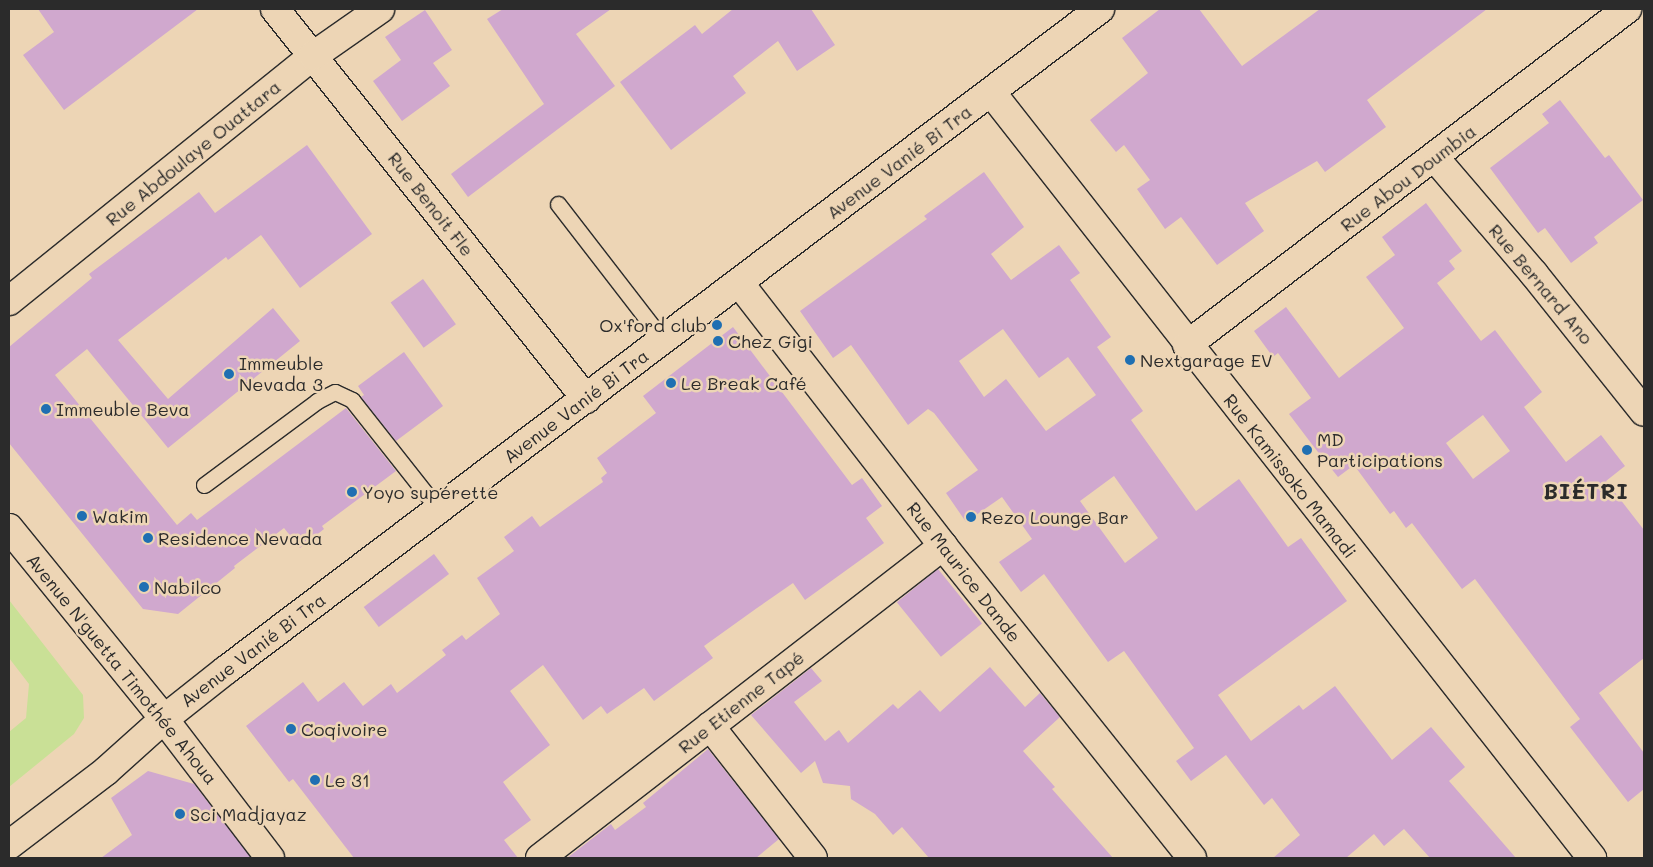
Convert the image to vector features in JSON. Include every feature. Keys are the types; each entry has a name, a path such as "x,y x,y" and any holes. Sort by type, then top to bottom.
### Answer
{"street":[{"name":"Rue Benoit Fle","path":"275,9 586,399"},
{"name":"Rue Abdoulaye Ouattara","path":"9,301 313,56 380,9"},
{"name":"Avenue Vanié Bi Tra","path":"9,845 106,771 164,719 438,509 740,284 1100,9"},
{"name":"Rue Abou Doumbia","path":"1187,345 1435,158 1627,9"},
{"name":"Rue Kamissoko Mamadi","path":"991,92 1187,345 1592,858"},
{"name":"Rue Bernard Ano","path":"1435,158 1534,274 1644,412"},
{"name":"Rue Maurice Dande","path":"740,284 943,546 1192,858"},
{"name":"Avenue N'guetta Timothée Ahoua","path":"9,528 164,719 270,858"},
{"name":"Rue Etienne Tapé","path":"540,858 943,546"},
{"path":"710,726 813,858"}],"lane":[{"path":"558,204 664,340"},
{"path":"204,484 317,401 335,392 352,400 438,509"}],"green space":[{"path":"9,600 83,695 84,718 74,734 9,787 9,732 26,718 29,684 9,658"}],"building":[{"path":"38,9 198,9 64,110 23,55 54,32"},
{"path":"503,9 611,9 576,34 615,86 468,197 451,174 544,104 487,19"},
{"path":"733,9 811,9 835,45 797,71 778,41 733,76 746,93 671,150 620,82 695,25 702,34"},
{"path":"1160,9 1199,9 1242,66 1320,9 1487,9 1367,100 1386,127 1325,172 1317,161 1245,203 1264,231 1217,265 1181,217 1165,229 1137,189 1150,180 1124,145 1116,152 1090,120 1148,73 1122,38"},
{"path":"425,10 452,50 433,63 450,86 402,121 373,81 401,60 385,37"},
{"path":"1560,100 1605,158 1609,155 1643,200 1594,237 1598,243 1571,263 1545,228 1538,233 1490,168 1549,123 1542,114"},
{"path":"307,145 372,234 300,288 261,235 228,260 226,257 118,340 168,399 273,308 300,341 168,448 87,349 55,375 177,525 191,513 197,520 346,408 396,471 322,526 324,529 300,548 284,528 234,566 235,568 178,614 143,609 9,443 9,347 92,278 89,274 199,192 215,213"},
{"path":"984,172 1024,227 991,254 1011,280 1059,245 1080,273 1070,280 1111,337 1097,347 1143,411 1131,420 1196,511 1239,479 1288,547 1301,538 1347,601 1218,695 1251,741 1299,705 1303,710 1335,686 1392,760 1431,727 1465,767 1449,781 1516,858 1430,858 1404,829 1384,846 1374,834 1346,858 1273,858 1300,835 1272,798 1264,805 1226,755 1191,781 1176,761 1194,748 1124,651 1108,662 1044,574 1021,592 999,562 1032,539 1002,497 966,522 946,493 978,470 934,413 928,409 908,425 851,345 833,358 800,311 927,219 924,216","holes":["1003,329 1039,378 1068,357 1096,395 1046,431 1006,379 984,397 959,361","1114,476 1158,538 1125,563 1080,501"]},
{"path":"1426,203 1462,251 1449,261 1455,269 1437,283 1481,341 1495,330 1542,392 1524,407 1566,462 1601,435 1625,466 1606,481 1644,530 1644,658 1599,693 1644,753 1644,789 1628,802 1570,727 1580,719 1475,579 1462,589 1412,523 1406,528 1394,511 1390,514 1354,465 1338,477 1289,414 1311,398 1278,353 1273,357 1254,331 1286,307 1339,378 1404,328 1366,277 1395,255 1382,237","holes":["1483,415 1510,451 1473,479 1446,443"]},
{"path":"423,279 456,324 424,348 391,303"},
{"path":"733,327 852,485 862,478 882,506 866,518 884,543 805,600 793,583 704,646 713,658 654,701 644,688 607,714 601,706 583,720 543,665 510,691 550,745 503,782 531,820 504,840 518,858 354,858 293,779 289,782 246,726 303,682 318,702 344,682 363,706 391,684 397,693 446,655 442,650 462,635 466,640 500,614 477,578 514,551 504,537 532,516 540,527 603,482 601,478 607,473 597,458 656,413 643,396"},
{"path":"404,352 443,406 396,441 361,397 364,395 358,386"},
{"path":"434,554 449,574 379,627 364,607"},
{"path":"938,569 982,623 941,657 897,602"},
{"path":"990,667 1025,707 1040,693 1060,717 1023,751 1055,787 1052,789 1113,858 929,858 902,827 893,835 875,814 851,799 850,786 823,783 815,761 801,773 751,715 811,668 822,681 794,702 825,741 839,730 848,743 893,704 898,709 920,690 940,712"},
{"path":"708,749 779,839 756,858 567,858 611,824 615,830 646,807 643,803"},
{"name":"Sci Madjayaz","path":"148,771 194,784 251,858 101,858 132,835 111,798"}],"place":[{"name":"Ox'ford club","path":"717,325"},
{"name":"Chez Gigi","path":"718,341"},
{"name":"Nextgarage EV","path":"1130,360"},
{"name":"Immeuble Nevada 3","path":"229,374"},
{"name":"Le Break Café","path":"671,383"},
{"name":"Immeuble Beva","path":"46,409"},
{"name":"MD Participations","path":"1307,450"},
{"name":"Yoyo supérette","path":"352,492"},
{"name":"Wakim","path":"82,516"},
{"name":"Rezo Lounge Bar","path":"971,517"},
{"name":"Residence Nevada","path":"148,538"},
{"name":"Nabilco","path":"144,587"},
{"name":"Coqivoire","path":"291,729"},
{"name":"Le 31","path":"315,780"},
{"name":"Sci Madjayaz","path":"180,814"}],"district":[{"name":"BIÉTRI","path":"1586,491"}]}
